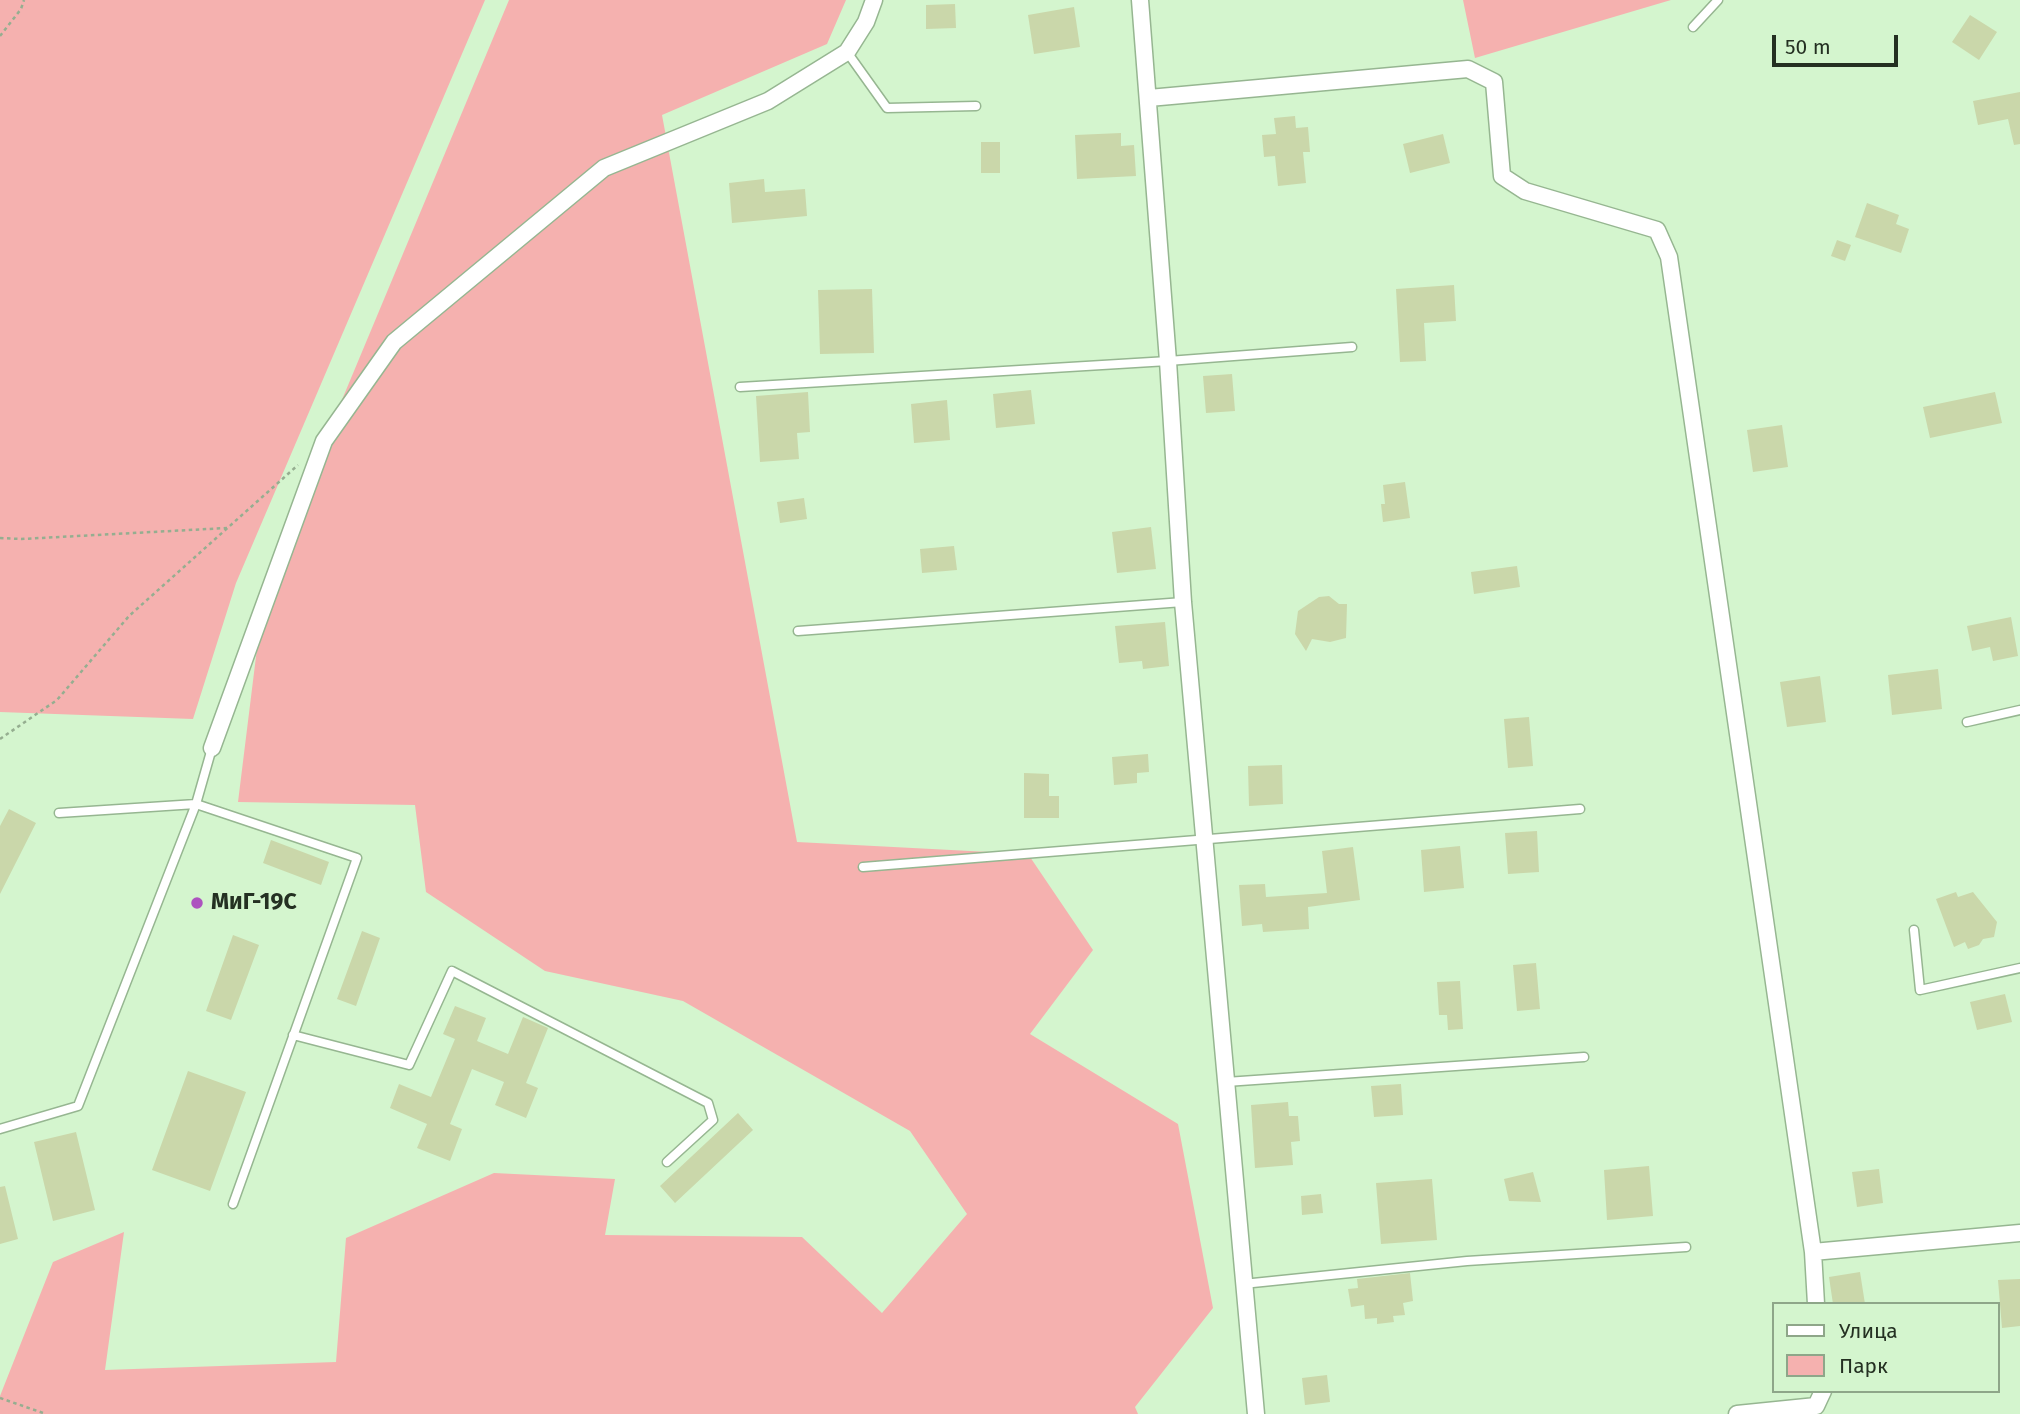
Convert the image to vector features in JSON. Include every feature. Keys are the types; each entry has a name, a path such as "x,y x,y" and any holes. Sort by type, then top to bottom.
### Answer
{"street":[{"path":"212,748 324,441 394,342 604,168 768,102 847,52 866,22 874,0"},
{"path":"1140,0 1168,361 1183,602 1256,1414"},
{"path":"1149,98 1468,69 1494,82 1502,176 1525,191 1657,230 1669,257 1813,1252 1816,1302"},
{"path":"1813,1252 2020,1233"},
{"path":"1737,1414 1816,1406 1822,1393"}],"lane":[{"path":"1693,27 1718,0"},
{"path":"847,52 887,108 976,106"},
{"path":"740,387 1352,347"},
{"path":"797,631 1183,602"},
{"path":"1967,722 2020,710"},
{"path":"0,1129 78,1106 197,804 212,748"},
{"path":"59,813 197,804 357,858 233,1204"},
{"path":"863,867 1580,809"},
{"path":"1914,930 1920,989 2020,968"},
{"path":"293,1035 409,1065 453,971 708,1103 713,1120 667,1162"},
{"path":"1226,1082 1584,1057"},
{"path":"1243,1284 1467,1261 1686,1247"}],"path":[{"path":"0,36 21,9 24,0"},
{"path":"0,739 57,700 129,616 324,441"},
{"path":"0,538 227,528"},
{"path":"0,1398 46,1414"}],"green space":[{"path":"0,0 485,0 236,583 193,719 0,712"},
{"path":"509,0 846,0 827,44 662,115 797,842 1028,854 1093,950 1030,1034 1178,1124 1213,1308 1135,1407 1138,1414 0,1414 0,1396 53,1262 124,1232 105,1370 336,1362 346,1238 494,1173 615,1179 605,1235 802,1237 882,1313 967,1214 910,1131 683,1001 545,971 426,892 415,805 238,802 265,584"},
{"path":"1463,0 1671,0 1475,58"}],"building":[{"path":"955,4 956,28 926,29 926,5"},
{"path":"1074,7 1080,47 1034,54 1028,15"},
{"path":"1970,15 1997,32 1979,60 1952,42"},
{"path":"2020,92 2020,144 2014,145 2008,119 1978,125 1973,101"},
{"path":"1295,116 1296,128 1308,127 1310,152 1303,152 1306,183 1278,186 1275,156 1264,157 1262,135 1276,134 1274,118"},
{"path":"1121,133 1121,146 1134,145 1136,176 1077,179 1075,135"},
{"path":"1443,134 1450,163 1410,173 1403,144"},
{"path":"981,142 1000,142 1000,173 981,173"},
{"path":"764,179 765,192 805,189 807,216 732,223 729,183"},
{"path":"1867,203 1899,215 1896,224 1909,229 1901,253 1855,237"},
{"path":"1837,240 1851,245 1845,261 1831,256"},
{"path":"1454,285 1456,321 1424,323 1426,361 1400,362 1396,289"},
{"path":"872,289 874,353 820,354 818,290"},
{"path":"1232,374 1235,411 1206,413 1203,376"},
{"path":"1031,390 1035,424 996,428 993,394"},
{"path":"808,392 810,432 797,433 799,459 760,462 756,396"},
{"path":"1995,392 2002,423 1930,438 1923,407"},
{"path":"947,400 950,440 914,443 911,404"},
{"path":"1782,425 1788,467 1753,472 1747,430"},
{"path":"1405,482 1410,518 1383,522 1383,485"},
{"path":"804,498 807,519 780,523 777,502"},
{"path":"1151,527 1156,569 1117,573 1112,532"},
{"path":"954,546 957,570 922,573 920,549"},
{"path":"1517,566 1520,587 1474,594 1471,572"},
{"path":"1329,596 1339,604 1347,604 1346,638 1330,642 1312,639 1306,651 1295,634 1298,611 1319,597"},
{"path":"2011,617 2018,656 1993,661 1990,647 1972,651 1967,626"},
{"path":"1165,622 1169,666 1143,669 1142,661 1119,663 1115,626"},
{"path":"1938,669 1942,709 1892,715 1888,675"},
{"path":"1820,676 1826,722 1787,727 1780,682"},
{"path":"1529,717 1533,766 1508,768 1504,719"},
{"path":"1148,754 1149,772 1137,773 1137,783 1114,785 1112,757"},
{"path":"1282,765 1283,804 1249,806 1248,766"},
{"path":"1024,773 1049,774 1049,796 1059,796 1059,818 1024,818"},
{"path":"9,809 36,823 0,894 0,826"},
{"path":"1537,831 1539,872 1508,874 1505,833"},
{"path":"271,840 329,862 321,885 263,863"},
{"path":"1460,846 1464,888 1424,892 1421,850"},
{"path":"1353,847 1360,900 1308,907 1309,929 1263,932 1262,924 1242,926 1239,885 1265,884 1266,897 1327,893 1322,851"},
{"path":"1956,892 1958,897 1973,892 1997,922 1994,937 1983,939 1979,945 1968,949 1965,942 1954,947 1936,899"},
{"path":"362,931 380,938 356,1006 337,999"},
{"path":"233,935 259,945 231,1020 206,1011"},
{"path":"1536,963 1540,1009 1517,1011 1513,965"},
{"path":"1460,981 1463,1029 1448,1030 1447,1015 1439,1015 1437,982"},
{"path":"2005,994 2012,1022 1977,1030 1970,1002"},
{"path":"455,1006 486,1018 477,1041 508,1054 523,1017 548,1028 526,1083 538,1088 526,1118 495,1105 504,1082 472,1069 450,1124 462,1129 450,1161 417,1148 427,1124 390,1108 399,1084 431,1097 455,1039 443,1034"},
{"path":"188,1071 246,1092 210,1191 152,1170"},
{"path":"1401,1084 1403,1115 1374,1117 1371,1086"},
{"path":"1288,1102 1289,1116 1298,1116 1300,1141 1291,1142 1293,1165 1255,1168 1251,1105"},
{"path":"738,1113 753,1130 675,1203 660,1186"},
{"path":"76,1132 95,1210 53,1221 34,1142"},
{"path":"1649,1166 1653,1216 1607,1220 1604,1170"},
{"path":"1879,1169 1883,1203 1857,1207 1852,1172"},
{"path":"1533,1172 1541,1202 1509,1201 1504,1179"},
{"path":"1432,1179 1437,1240 1381,1244 1376,1183"},
{"path":"5,1186 18,1239 0,1244 0,1187"},
{"path":"1321,1194 1323,1213 1302,1215 1301,1196"},
{"path":"1860,1272 1865,1302 1833,1302 1829,1277"},
{"path":"1410,1273 1413,1301 1403,1303 1405,1315 1393,1316 1394,1322 1377,1324 1377,1318 1365,1319 1364,1305 1351,1307 1348,1289 1358,1288 1357,1279"},
{"path":"2020,1279 2020,1326 2002,1328 1998,1280"},
{"path":"1327,1375 1330,1402 1305,1405 1302,1378"}],"place":[{"name":"МиГ-19С","path":"197,903"}]}
